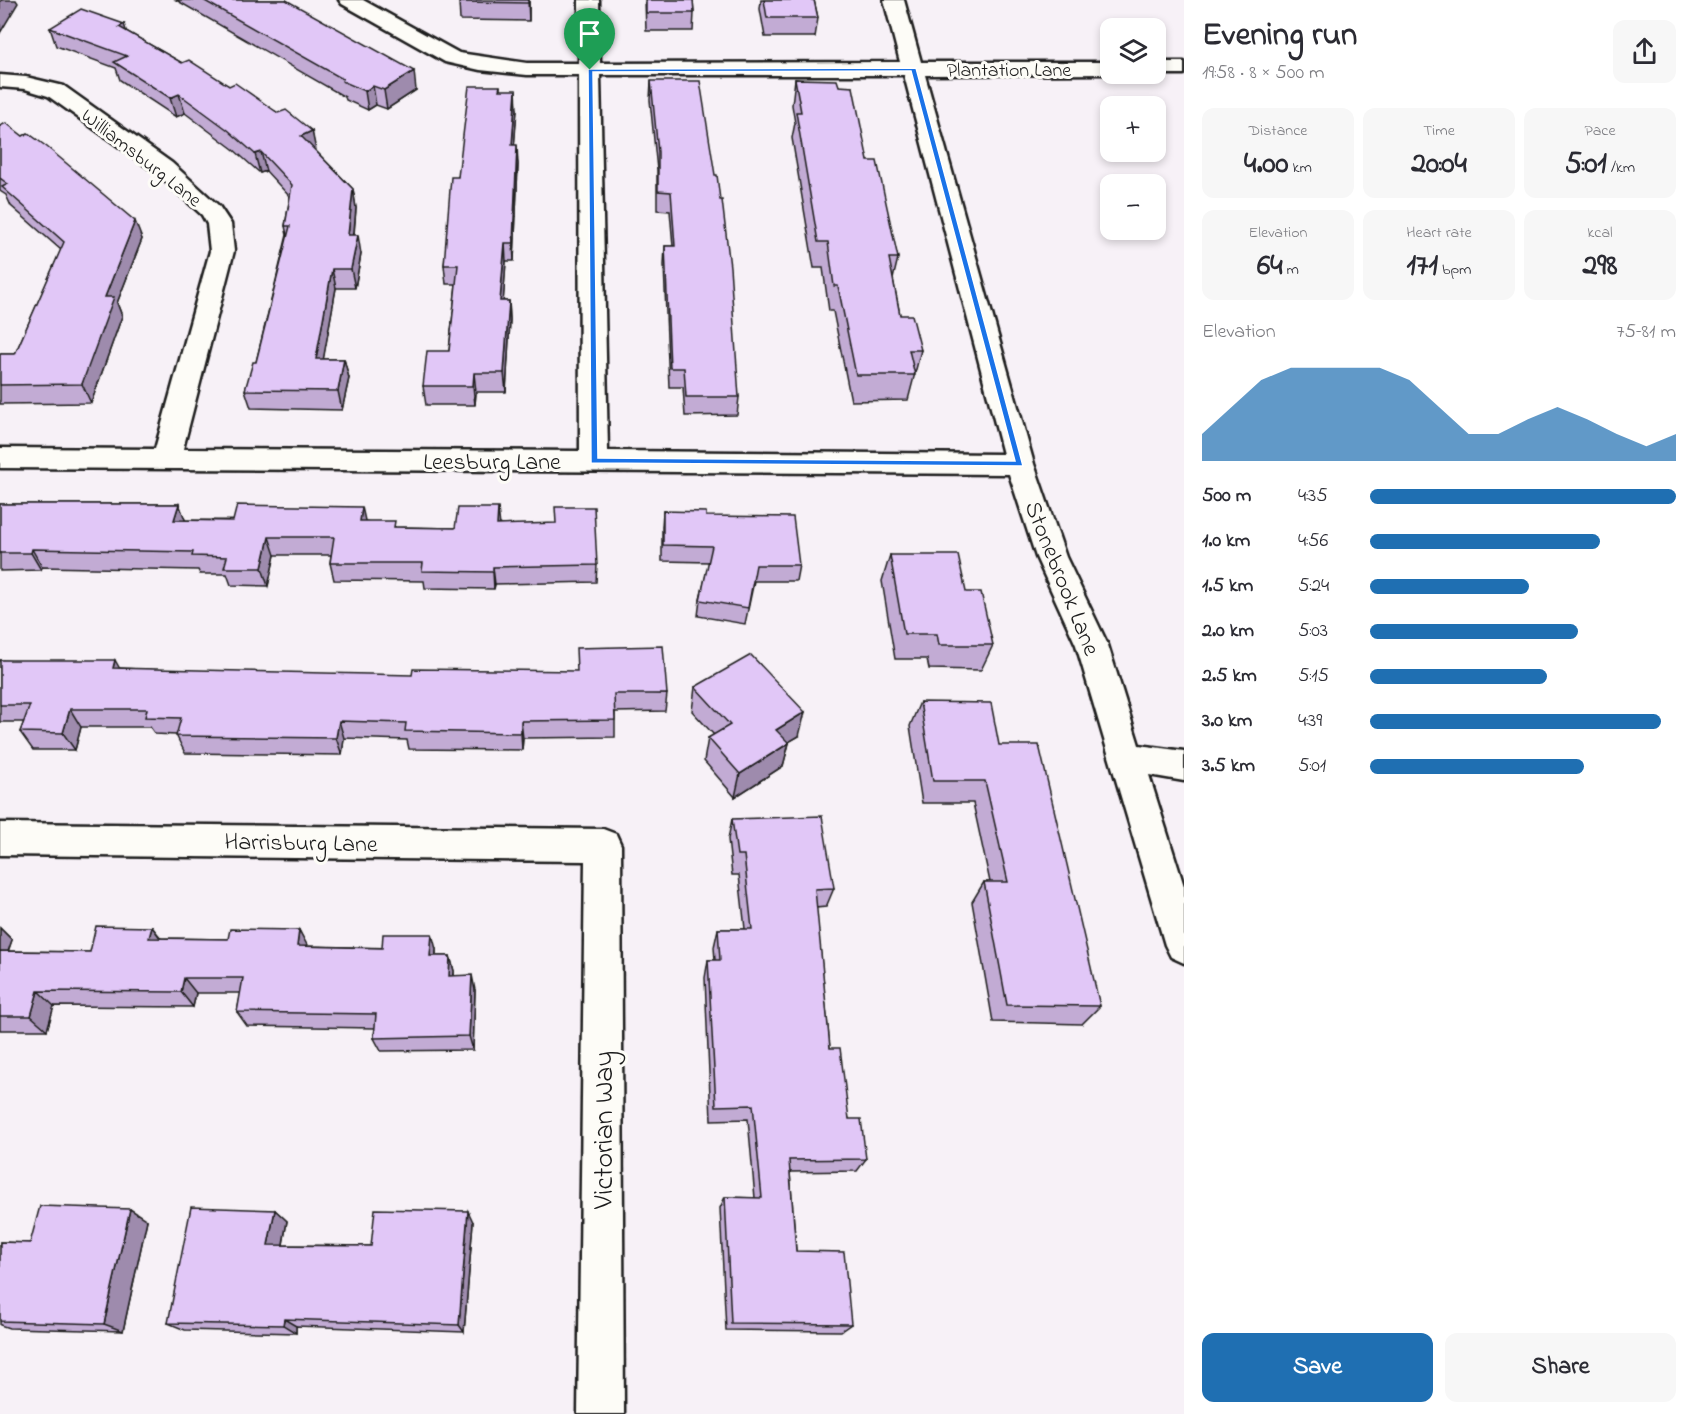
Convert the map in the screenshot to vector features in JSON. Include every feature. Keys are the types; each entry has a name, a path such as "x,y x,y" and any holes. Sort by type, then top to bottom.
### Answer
{"street":[{"name":"Plantation Lane","path":"349,0 452,58 480,64 527,69 1100,68"},
{"path":"588,0 594,461"},
{"name":"Stonebrook Lane","path":"894,0 1020,464 1051,557 1092,645 1184,945"},
{"path":"1166,68 1184,68"},
{"name":"Williamsburg Lane","path":"0,81 26,83 56,91 164,168 211,211 219,224 222,251 166,460"},
{"name":"Leesburg Lane","path":"0,458 1020,464"},
{"path":"1126,756 1184,766"},
{"name":"Harrisburg Lane","path":"0,839 603,845"},
{"name":"Victorian Way","path":"601,1414 603,845"}],"building":[{"path":"203,0 286,0 414,71 384,90 373,86 365,91 342,81 343,79"},
{"path":"459,0 528,0 528,3 459,2"},
{"path":"646,0 693,0 694,13 646,13"},
{"path":"764,0 814,0 818,18 767,18"},
{"path":"81,9 124,24 119,27 182,63 189,60 229,86 235,83 278,113 286,110 312,131 301,136 353,189 348,235 358,235 351,269 332,269 316,359 344,359 338,391 245,390 253,362 256,362 290,226 285,226 292,185 261,152 255,154 228,130 179,94 170,98 114,62 127,56 50,28"},
{"path":"795,79 837,80 839,86 853,87 868,161 877,161 898,258 889,258 900,315 912,315 921,350 909,350 915,375 856,375 838,286 834,286 828,242 818,242 796,112 801,112"},
{"path":"651,81 700,81 715,175 717,175 720,200 722,200 730,267 739,397 686,397 684,368 670,368 665,246 675,246 671,192 658,191 658,152"},
{"path":"469,86 500,86 499,90 516,90 512,145 517,145 513,243 505,243 500,301 509,301 504,373 474,373 473,386 423,386 427,351 449,351 458,265 444,265 451,177 458,177"},
{"path":"6,123 23,136 28,133 47,147 135,221 105,297 114,297 82,384 0,385 0,354 15,354 64,242 2,187 8,184 0,178 0,126"},
{"path":"0,504 179,504 174,520 233,521 237,505 362,507 360,521 395,521 394,527 455,528 458,508 498,508 497,525 556,523 555,507 594,507 597,565 493,567 493,572 422,571 423,563 330,563 334,537 269,537 262,568 224,568 227,557 192,556 193,552 32,549 31,553 0,553"},
{"path":"663,511 706,512 706,516 793,517 799,565 756,565 748,608 700,600 712,546 663,545"},
{"path":"890,555 958,555 966,592 981,592 993,645 939,645 937,634 904,634"},
{"path":"663,646 667,694 614,694 615,720 521,721 521,733 405,731 406,723 339,721 336,738 176,736 181,718 145,717 147,709 70,709 63,733 20,732 30,705 0,705 0,660 115,660 113,668 412,675 413,669 577,671 576,648"},
{"path":"751,655 805,712 776,730 789,743 740,774 708,738 730,725 695,687"},
{"path":"920,702 991,703 999,745 1039,745 1100,1006 1007,1005 984,882 1008,882 985,781 933,781"},
{"path":"822,816 834,888 815,889 830,1048 840,1048 849,1119 861,1119 866,1159 789,1160 796,1251 844,1252 851,1324 731,1323 725,1197 762,1198 753,1105 716,1106 708,960 720,960 718,929 752,929 744,855 737,855 732,819"},
{"path":"96,926 152,927 149,938 228,939 230,929 299,930 297,946 382,948 383,934 432,934 430,956 450,956 449,976 472,975 469,1036 374,1038 376,1014 237,1012 243,978 184,978 181,992 38,991 31,1016 0,1016 0,951 90,952"},
{"path":"40,1206 130,1209 104,1324 0,1321 0,1242 30,1243"},
{"path":"191,1207 275,1210 268,1245 371,1246 375,1209 468,1211 459,1325 284,1319 283,1325 168,1323"}],"route":[{"path":"914,69 1020,464 594,461 590,70 914,69"}]}
